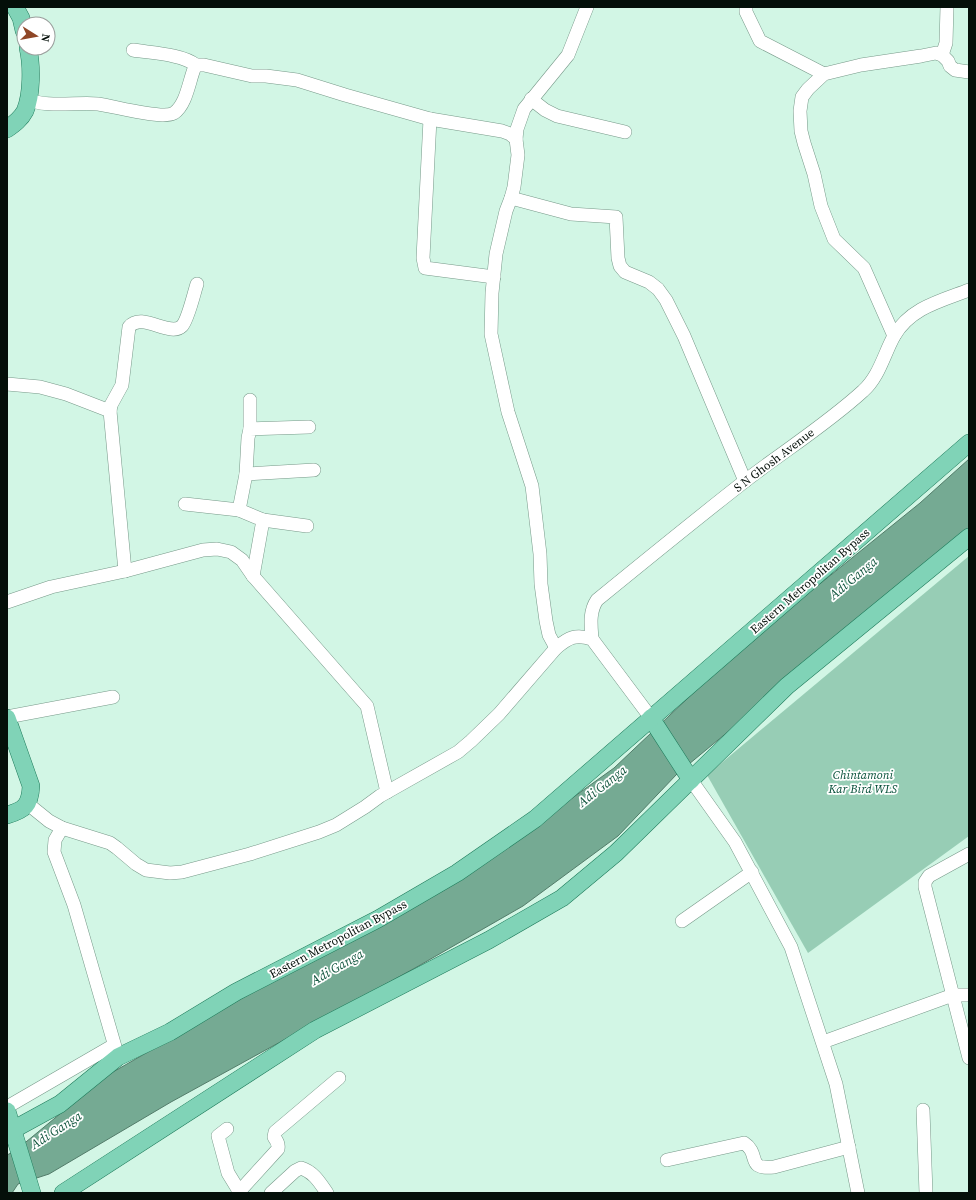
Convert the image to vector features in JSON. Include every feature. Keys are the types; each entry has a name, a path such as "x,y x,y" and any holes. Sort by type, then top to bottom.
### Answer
{"main road":[{"path":"15,7 20,16"},
{"path":"7,129 17,121 24,111 28,99 30,86 28,56"},
{"name":"Eastern Metropolitan Bypass","path":"10,1131 60,1104 116,1051 170,1032 236,992 378,918 457,873 535,819 878,523 969,442"},
{"path":"63,1193 315,1030 489,940 562,898 616,853 787,686 969,537"},
{"path":"7,718 31,786 31,796 28,804 19,811 7,815"},
{"path":"651,718 692,780"},
{"path":"7,1111 10,1131 18,1146 31,1189"}],"street":[{"path":"556,648 549,635 546,621 532,486 508,412 491,334 492,293 500,233 511,198 517,168 518,155 516,139 520,118 531,99 568,55 587,7"},
{"path":"746,7 746,12 760,41 824,74"},
{"path":"942,55 946,43 947,7"},
{"path":"133,50 173,56 192,62 196,65 204,65 252,76 266,76 297,80 430,119 502,131 510,134 516,139"},
{"path":"894,336 864,268 834,239 821,206 816,182 803,137 800,111 802,97 824,74 869,64 936,54 942,55 955,70 969,72"},
{"path":"28,99 33,102 45,104 99,104 150,114 172,114 179,109 182,103 196,65"},
{"path":"531,99 545,110 557,116 625,132"},
{"path":"430,119 423,258 424,268 494,277"},
{"path":"511,198 571,214 616,218 618,258 620,266 625,272 649,282 658,289 666,300 684,336 745,481"},
{"path":"125,571 110,411 122,385 129,327 132,323 137,322 175,329 180,327 185,321 197,284"},
{"name":"S N Ghosh Avenue","path":"592,639 591,613 592,607 597,600 745,481 842,409 865,390 878,370 894,336 906,319 922,308 969,290"},
{"path":"7,384 40,387 66,394 110,411"},
{"path":"239,510 246,474 250,429 250,400"},
{"path":"250,429 309,427"},
{"path":"246,474 314,470"},
{"path":"185,504 239,510 263,520 307,526"},
{"path":"253,576 263,520"},
{"path":"7,602 51,587 125,571 203,550 217,549 231,552 242,560 253,576 367,706 387,792"},
{"path":"28,804 49,821 62,828 110,843 136,864 146,870 170,873 182,872 250,854 319,832 336,825 387,792 446,760 471,741 500,714 556,648 566,640 576,636 583,636 592,639 651,718"},
{"path":"7,718 113,697"},
{"path":"692,780 736,842 791,948 836,1084 858,1193"},
{"path":"7,1107 116,1051 74,905 54,852 55,840 62,828"},
{"path":"969,854 929,876 925,882 925,887 969,1058"},
{"path":"682,921 752,872"},
{"path":"823,1042 953,995 969,995"},
{"path":"227,1129 218,1136 228,1173 238,1192 278,1149 278,1142 274,1137 275,1132 339,1078"},
{"path":"923,1110 926,1193"},
{"path":"667,1160 744,1143 750,1147 756,1164 763,1168 774,1167 849,1147"},
{"path":"271,1193 295,1171 301,1168 308,1170 317,1179 327,1193"}],"green space":[{"name":"Chintamoni Kar Bird WLS","path":"969,556 969,836 808,953 707,775"}],"water":[{"name":"Adi Ganga","path":"969,459 969,532 677,774 618,836 523,906 415,968 171,1102 49,1174 18,1184 12,1193 7,1193 7,1155 15,1151 106,1076 251,993 444,890 614,768 743,646 920,503"}]}
